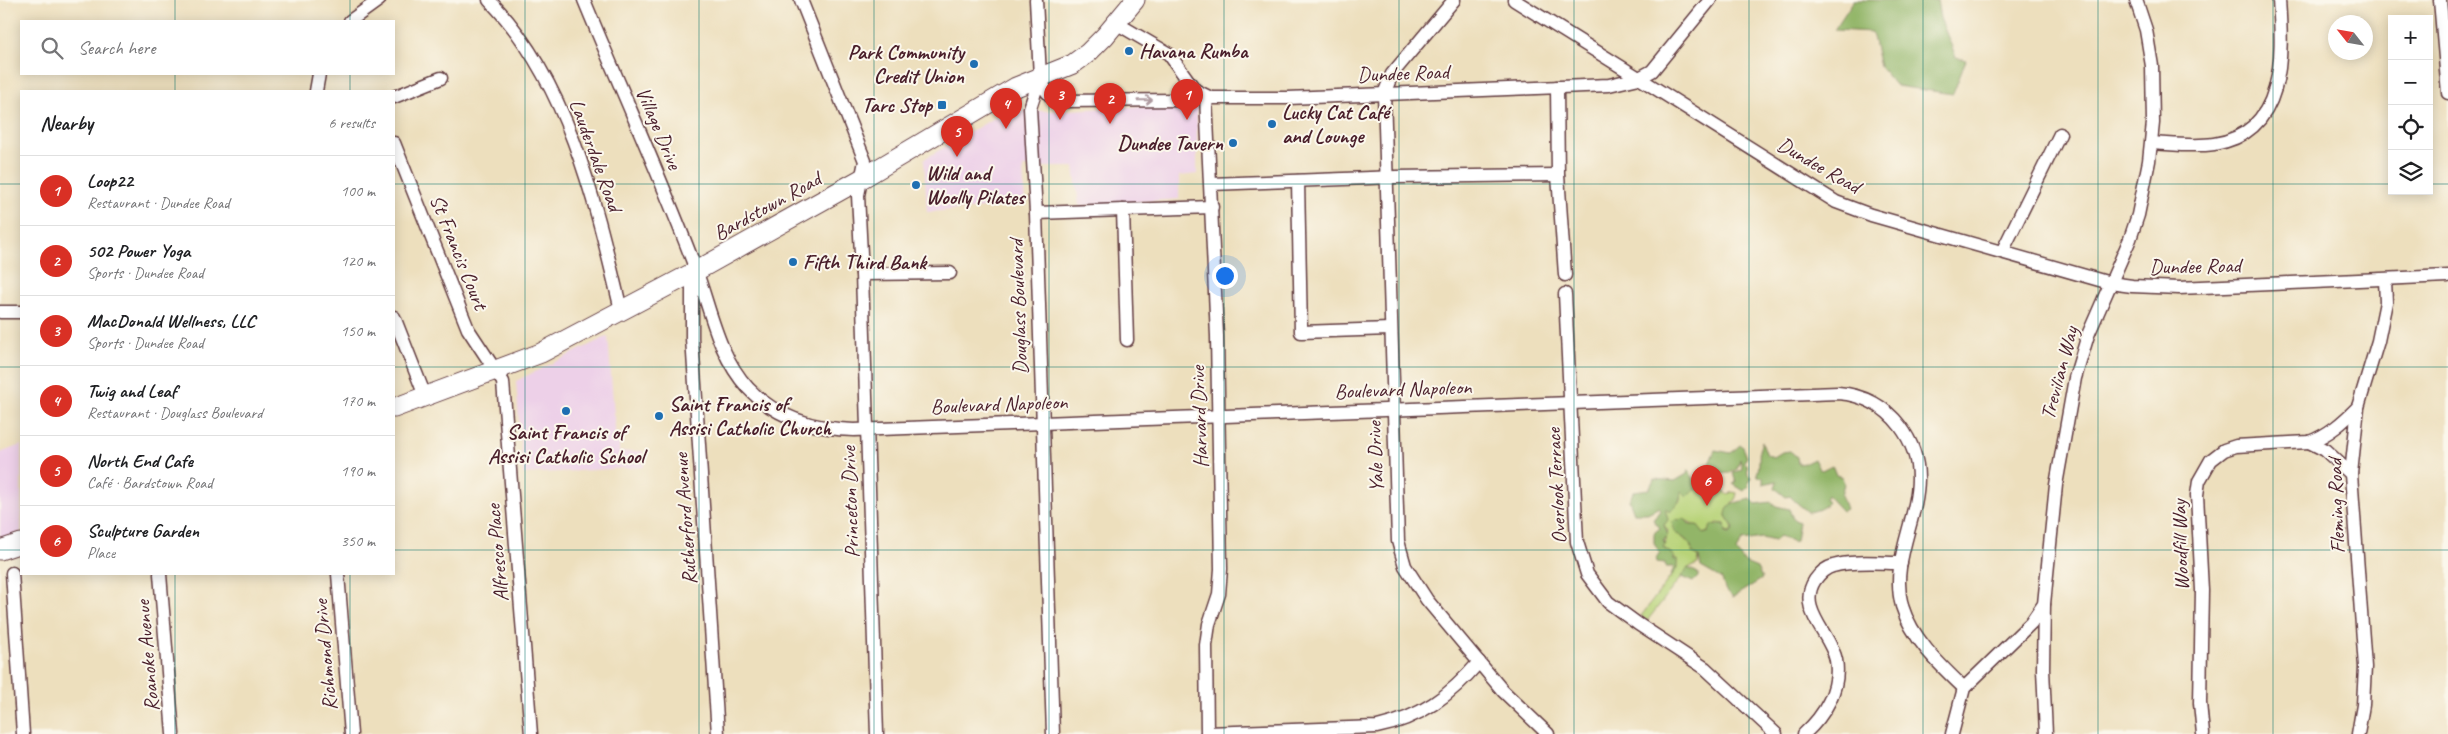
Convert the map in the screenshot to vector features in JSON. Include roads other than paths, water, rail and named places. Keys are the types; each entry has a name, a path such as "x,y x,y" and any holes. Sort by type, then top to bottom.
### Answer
{"main road":[{"name":"Bardstown Road","path":"395,408 541,353 696,271 862,179 1016,87 1065,68 1088,53 1135,0"},
{"path":"0,550 20,542"}],"street":[{"path":"351,20 380,0"},
{"name":"Lauderdale Road","path":"489,0 503,14 532,57 571,132 592,192 621,310"},
{"name":"Village Drive","path":"584,0 696,271"},
{"name":"Princeton Drive","path":"801,0 865,161 858,195 868,429 877,734"},
{"name":"Douglass Boulevard","path":"1036,0 1040,77 1030,108 1036,213 1053,734"},
{"path":"1384,94 1392,74 1454,0"},
{"path":"1514,0 1639,78 1652,71 1710,0"},
{"name":"Trevilian Way","path":"1964,688 2031,623 2044,604 2056,485 2067,417 2088,335 2130,239 2138,215 2152,143 2152,66 2146,30 2136,0"},
{"path":"2152,143 2201,145 2222,143 2246,131 2262,116 2271,100 2280,72 2282,52 2279,0"},
{"path":"2440,0 2448,93"},
{"path":"1116,23 1170,54 1205,95"},
{"path":"316,90 319,75"},
{"name":"Dundee Road","path":"1040,77 1047,93 1053,99 1062,101 1190,100 1205,95 1384,94 1609,85 1639,78 1836,202 1871,215 2110,283 2179,288 2448,276"},
{"path":"395,97 441,78"},
{"path":"1558,87 1558,174 1565,275"},
{"name":"Yale Drive","path":"1384,94 1398,542 1405,566 1427,600 1503,691 1548,734"},
{"name":"Harvard Drive","path":"1205,95 1212,207 1221,569 1219,594 1206,645 1207,734"},
{"path":"2002,252 2060,134"},
{"name":"St Francis Court","path":"395,146 468,329 496,371"},
{"path":"1211,184 1558,174"},
{"path":"1298,181 1301,332 1390,329"},
{"path":"1036,213 1212,207"},
{"path":"1123,210 1127,340"},
{"name":"Boulevard Napoleon","path":"696,271 727,357 739,377 756,396 780,412 810,425 838,429 1838,393 1869,400 1895,420 1906,436 1916,460 1919,475 1918,496 1901,563 1902,606 1912,628 1932,656 1964,688"},
{"name":"Rutherford Avenue","path":"696,271 692,286 692,338 718,734"},
{"path":"862,274 950,272"},
{"name":"Fleming Road","path":"2358,734 2364,705 2364,658 2351,474 2358,407 2378,341 2386,302 2386,280"},
{"name":"Overlook Terrace","path":"1565,294 1577,542 1582,563 1590,579 1608,602 1705,668 1757,719 1776,734"},
{"path":"0,312 20,312"},
{"path":"395,320 425,396"},
{"name":"Alfresco Place","path":"496,371 503,382 531,734"},
{"name":"Woodfill Way","path":"2203,734 2200,703 2202,590 2197,495 2199,482 2211,460 2224,450 2236,446 2309,442 2332,431 2358,407"},
{"path":"2309,442 2325,450 2351,474"},
{"path":"1804,734 1822,715 1836,679 1833,652 1810,607 1814,582 1826,569 1839,564 1901,563"},
{"path":"12,572 23,734"},
{"name":"Roanoke Avenue","path":"160,575 173,734"},
{"name":"Richmond Drive","path":"338,575 351,734"},
{"path":"2044,604 2042,670 2046,734"},
{"path":"1207,734 1377,727 1395,723 1434,705 1461,682 1479,662"},
{"path":"1952,734 1964,688"}],"place":[{"name":"Havana Rumba","path":"1129,51"},
{"name":"Park Community Credit Union","path":"974,64"},
{"name":"Tarc Stop","path":"942,105"},
{"name":"MacDonald Wellness, LLC","path":"1060,120"},
{"name":"Loop22","path":"1187,120"},
{"name":"502 Power Yoga","path":"1110,124"},
{"name":"Lucky Cat Café and Lounge","path":"1272,124"},
{"name":"Twig and Leaf","path":"1006,129"},
{"name":"Dundee Tavern","path":"1233,143"},
{"name":"North End Cafe","path":"957,157"},
{"name":"Wild and Woolly Pilates","path":"916,185"},
{"name":"Fifth Third Bank","path":"793,262"},
{"name":"Saint Francis of Assisi Catholic School","path":"566,411"},
{"name":"Saint Francis of Assisi Catholic Church","path":"659,416"},
{"name":"Sculpture Garden","path":"1707,506"}]}
